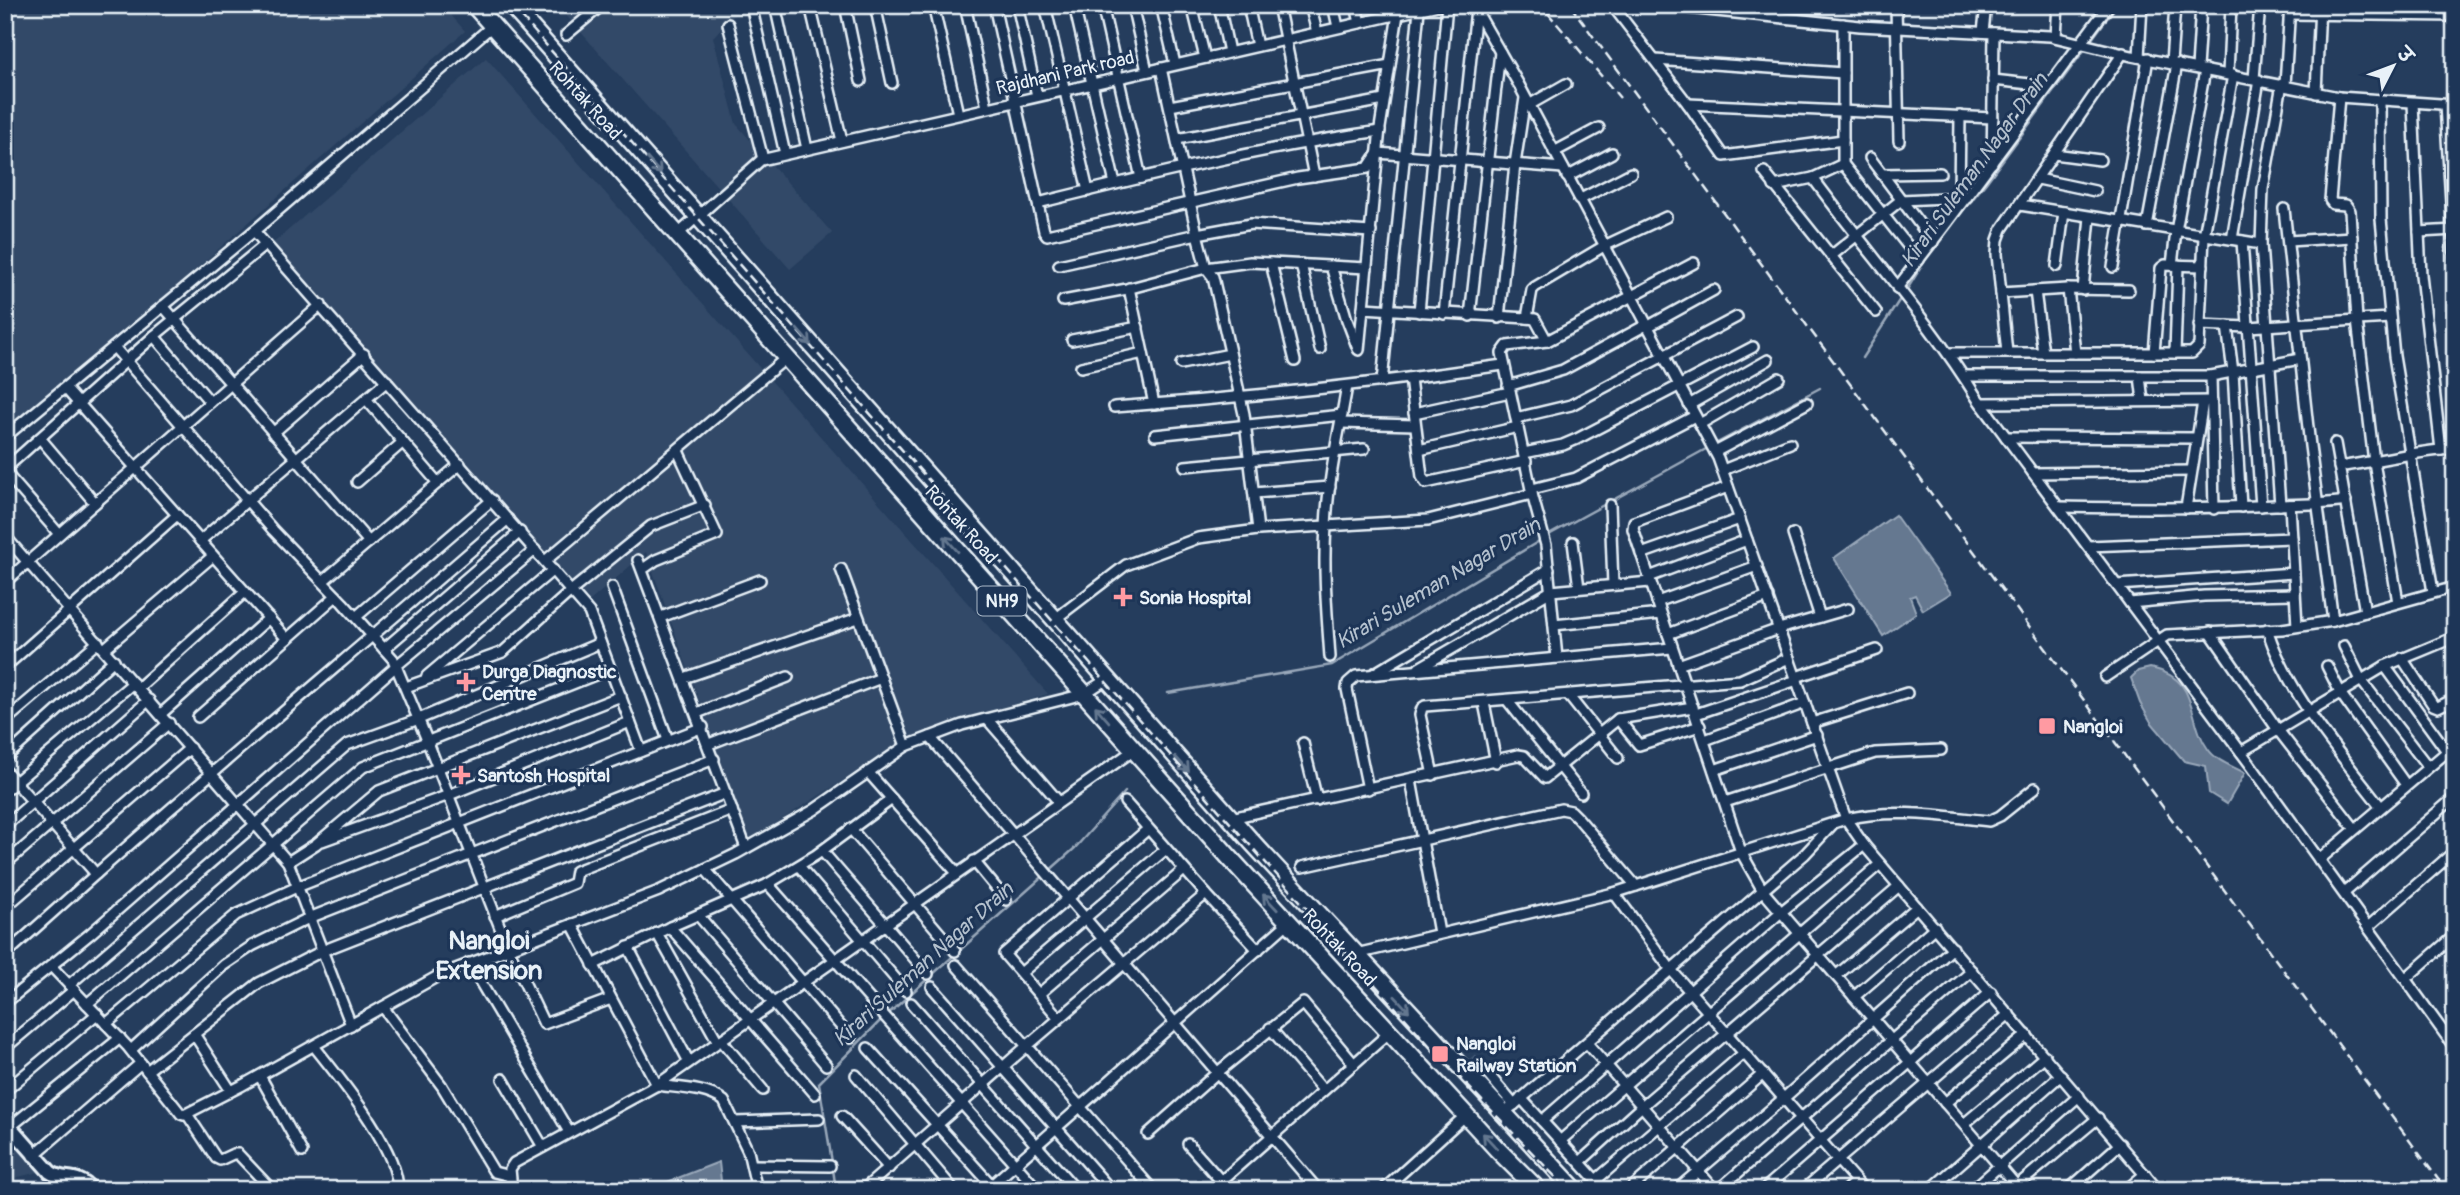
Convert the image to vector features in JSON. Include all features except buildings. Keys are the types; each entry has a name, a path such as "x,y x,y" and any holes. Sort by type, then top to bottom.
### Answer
{"highway":[{"name":"Rohtak Road","path":"474,5 1134,750 1466,1115 1538,1190"},
{"name":"Rohtak Road","path":"515,7 1230,818 1356,954 1513,1105 1575,1190"},
{"path":"1323,959 1343,940"}],"street":[{"path":"566,35 602,5"},
{"path":"775,5 807,149"},
{"path":"810,5 842,141"},
{"path":"845,5 861,81"},
{"path":"875,5 892,83"},
{"path":"933,5 958,114"},
{"path":"965,5 987,107"},
{"path":"994,5 1047,235 1314,176 1368,168 1378,153"},
{"path":"1017,5 1037,96"},
{"path":"1045,5 1088,191"},
{"path":"1074,5 1115,184"},
{"path":"1102,5 1141,178"},
{"path":"1132,5 1147,71"},
{"path":"1161,5 1175,64"},
{"path":"1192,5 1205,58"},
{"path":"1219,5 1229,52"},
{"path":"1248,5 1257,46"},
{"path":"1278,5 1314,176"},
{"path":"1310,5 1317,32"},
{"path":"1333,5 1338,27"},
{"path":"1356,5 1360,23"},
{"path":"1331,266 1359,350 1380,131 1398,12 1385,5"},
{"name":"Rajdhani Park road","path":"677,235 763,159 1438,5"},
{"path":"1419,312 1447,5"},
{"path":"1612,5 1724,156 1843,140"},
{"path":"1658,5 1735,9 1843,24 2056,37 2143,58 2339,97 2450,105 2455,267"},
{"path":"1896,5 1899,141"},
{"path":"1983,32 1986,5"},
{"path":"2056,37 2058,5"},
{"path":"1901,293 1919,260 1963,197 2085,44 2109,5"},
{"path":"2113,267 2143,58 2142,5"},
{"path":"2147,226 2174,64 2175,5"},
{"path":"2175,353 2176,231 2201,69 2202,5"},
{"path":"1949,353 2192,353 2197,350 2204,236 2231,74 2231,5"},
{"path":"2260,5 2257,79 2237,240 2248,327 2261,506"},
{"path":"753,6 785,154"},
{"path":"1474,7 1715,452 1846,819 1864,845 2158,1190"},
{"path":"1444,314 1474,7"},
{"path":"1382,382 1419,10"},
{"path":"2297,626 2292,538 2285,505 2270,365 2261,244 2263,189 2283,85 2290,10 2455,16"},
{"path":"2316,93 2320,10"},
{"path":"728,24 763,159"},
{"path":"1843,24 1843,164 1919,260"},
{"path":"5,437 254,231 492,26"},
{"path":"1992,163 1993,33"},
{"path":"1470,316 1500,52"},
{"path":"2007,353 1998,240 2002,229 2123,53"},
{"path":"1655,60 1843,73"},
{"path":"1170,106 1390,65"},
{"path":"1161,68 1197,234 1206,268 1213,277 1241,398 1258,530"},
{"path":"1993,80 2039,85"},
{"path":"1527,101 1566,84"},
{"path":"2339,97 2330,200 2333,204 2349,207 2357,320 2374,462 2398,602"},
{"path":"1177,139 1384,100"},
{"path":"1499,318 1515,164 1527,101"},
{"path":"2380,101 2381,219 2390,318 2409,453 2433,592"},
{"path":"2413,103 2421,275 2441,450"},
{"path":"1688,104 1993,118"},
{"path":"1960,116 1963,197"},
{"path":"1554,152 1599,128"},
{"path":"1038,203 1183,167 1307,141 1380,131"},
{"path":"1378,153 1515,164 1565,173 1612,153"},
{"path":"2054,154 2100,160"},
{"path":"1870,158 1933,242"},
{"path":"1774,186 1813,178 1843,164"},
{"path":"1764,172 1876,312"},
{"path":"1579,200 1631,173"},
{"path":"1882,174 1940,173"},
{"path":"1813,178 1856,237 1949,353 1980,403 2159,640 2455,1048"},
{"path":"2038,179 2095,191"},
{"path":"1831,256 1901,200 1963,197"},
{"path":"2020,205 2261,244"},
{"path":"2284,209 2333,621"},
{"path":"2057,266 2064,212"},
{"path":"1527,318 1533,288 1604,246 1666,217"},
{"path":"2082,290 2090,217"},
{"path":"1059,265 1197,234 1251,225 1371,232"},
{"path":"2419,232 2453,230"},
{"path":"254,231 589,611 641,751"},
{"path":"2288,240 2352,237"},
{"path":"60,534 5,471 126,360 265,245"},
{"path":"1063,302 1206,268 1250,262 1367,268"},
{"path":"1271,263 1295,361"},
{"path":"1557,658 1546,545 1502,353 1507,346 1547,341 1694,263"},
{"path":"1301,264 1320,349"},
{"path":"2154,353 2160,270 2163,266 2203,266"},
{"path":"1129,288 1154,404"},
{"path":"2001,293 2068,289 2129,290"},
{"path":"2068,289 2075,353"},
{"path":"1414,413 1509,389 1563,370 1714,290"},
{"path":"2035,291 2043,353"},
{"path":"5,582 321,305"},
{"path":"163,306 369,542"},
{"path":"1363,308 1535,319 1547,341"},
{"path":"1419,450 1571,405 1737,317"},
{"path":"2199,325 2248,327 2390,318"},
{"path":"2227,326 2234,372 2241,507"},
{"path":"1072,340 1138,327"},
{"path":"154,336 210,402"},
{"path":"114,347 248,501 373,636 396,666 428,740 508,948 545,1024 611,999"},
{"path":"1410,379 1422,477 1426,483 1563,445 1753,347"},
{"path":"1081,367 1143,353"},
{"path":"1181,363 1230,354"},
{"path":"273,433 364,355"},
{"path":"545,561 786,358"},
{"path":"1964,376 2211,376 2300,359"},
{"path":"1689,405 1768,360"},
{"path":"1114,407 1241,398 1410,379 1503,365"},
{"path":"2140,376 2143,401"},
{"path":"2211,376 2208,402 2214,509"},
{"path":"1054,620 1126,565 1198,538 1258,530 1428,520 1576,478 1779,378"},
{"path":"200,541 387,381"},
{"path":"1330,657 1326,600 1326,526 1335,451 1347,386"},
{"path":"65,388 287,639"},
{"path":"366,399 438,483"},
{"path":"1980,403 2208,402"},
{"path":"2186,508 2196,438 2208,402"},
{"path":"1715,452 1807,403"},
{"path":"1156,435 1341,419 1416,425"},
{"path":"2006,437 2196,438"},
{"path":"40,438 95,503"},
{"path":"357,482 403,442"},
{"path":"1723,470 1790,443"},
{"path":"2335,443 2365,611"},
{"path":"2339,467 2409,453 2455,448"},
{"path":"1185,466 1364,449"},
{"path":"678,451 705,505 717,537 656,561 641,564 747,848"},
{"path":"323,581 460,464"},
{"path":"2033,473 2191,471"},
{"path":"1254,493 1330,487"},
{"path":"1728,487 1634,522 1633,529 1741,852 1763,891 2016,1189 2098,1118"},
{"path":"356,617 492,500"},
{"path":"2059,507 2214,509 2318,505 2346,501"},
{"path":"406,687 503,652 571,591 651,526 705,505"},
{"path":"1610,505 1613,585"},
{"path":"5,667 177,515"},
{"path":"5,955 211,772 508,519"},
{"path":"1642,554 1740,519"},
{"path":"384,649 520,532"},
{"path":"1793,534 1820,617"},
{"path":"5,536 288,862 351,1025"},
{"path":"2088,546 2292,538"},
{"path":"1414,671 1551,591 1649,579 1747,540"},
{"path":"1573,542 1579,588"},
{"path":"5,1003 396,666 535,550"},
{"path":"5,721 213,556"},
{"path":"1657,601 1757,566"},
{"path":"841,569 906,746"},
{"path":"1371,675 1549,569"},
{"path":"420,682 553,570"},
{"path":"2117,585 2294,573"},
{"path":"661,617 760,580"},
{"path":"612,587 668,740"},
{"path":"2105,677 2159,640 2174,634 2267,629 2333,621 2455,587"},
{"path":"5,791 136,686 245,592"},
{"path":"2130,603 2204,596 2295,594"},
{"path":"198,717 336,596"},
{"path":"1668,634 1768,597"},
{"path":"1678,665 1779,629 1848,609"},
{"path":"1554,625 1661,614"},
{"path":"161,714 269,618"},
{"path":"684,678 859,618"},
{"path":"2267,629 2281,666 2309,712 2381,807"},
{"path":"2210,632 2278,730 2355,829"},
{"path":"2241,752 2385,666 2455,637"},
{"path":"5,1048 254,824 347,745 419,719 600,643"},
{"path":"2344,646 2361,680 2428,767"},
{"path":"1368,789 1347,689 1351,679 1356,676 1672,648"},
{"path":"1230,818 1521,755 1545,778 1618,719 1695,711 1878,650"},
{"path":"1433,775 1420,715 1422,708 1740,680 1789,658"},
{"path":"2402,658 2433,705 2438,707 2448,702 2455,709"},
{"path":"5,758 114,660"},
{"path":"2327,666 2341,694 2406,785"},
{"path":"2319,860 2451,748 2385,666"},
{"path":"87,1004 271,843 363,767 610,669"},
{"path":"697,713 788,677"},
{"path":"709,744 881,678"},
{"path":"51,966 131,1050 181,1114 187,1114 440,975 659,891 747,848 814,810 906,746 962,725 1084,694 1107,679"},
{"path":"1812,723 1907,693"},
{"path":"1569,695 1618,758"},
{"path":"288,862 316,844 375,793 621,696"},
{"path":"5,826 149,700"},
{"path":"1507,700 1581,793"},
{"path":"1484,703 1496,762"},
{"path":"1705,740 1805,703"},
{"path":"987,719 1059,802"},
{"path":"1618,719 1639,745 1700,726"},
{"path":"316,844 449,795 630,722"},
{"path":"5,864 169,723"},
{"path":"106,1024 236,915 297,887 703,727"},
{"path":"1714,770 1816,735"},
{"path":"930,737 1318,1190"},
{"path":"1303,743 1317,800"},
{"path":"10,903 190,748"},
{"path":"511,1183 511,1166 514,1163 657,1085 1134,750"},
{"path":"1725,802 1875,753 1941,750"},
{"path":"131,1050 224,965 252,946 309,918 714,759"},
{"path":"5,770 96,874"},
{"path":"868,772 957,873"},
{"path":"1411,780 1439,933"},
{"path":"1356,954 1614,893 1871,813 1989,821 2000,816 2035,788"},
{"path":"147,1071 260,984 322,951 726,793"},
{"path":"2344,893 2455,797"},
{"path":"593,965 657,933 768,884 822,851 892,799"},
{"path":"1125,802 1258,950"},
{"path":"1302,867 1561,809 1571,811 1636,886"},
{"path":"495,916 574,883 576,871 732,810"},
{"path":"1513,1105 1672,971 1805,854 1833,824"},
{"path":"1059,1018 1004,954 1148,829"},
{"path":"851,830 955,951"},
{"path":"1542,1121 1781,912 1864,845"},
{"path":"1021,973 1166,849"},
{"path":"822,851 887,923 928,974"},
{"path":"2368,927 2455,851"},
{"path":"974,861 1006,900"},
{"path":"1560,1141 1880,864"},
{"path":"799,866 906,991"},
{"path":"705,869 851,1038"},
{"path":"1039,994 1184,870"},
{"path":"768,884 1038,1190"},
{"path":"1580,1162 1899,886"},
{"path":"1614,893 1672,971 1864,1190"},
{"path":"866,1189 1059,1018 1206,894"},
{"path":"1836,976 1917,907"},
{"path":"698,915 826,1065"},
{"path":"868,1048 992,1188 1015,1164 1289,922"},
{"path":"572,924 657,1085"},
{"path":"670,927 815,1094"},
{"path":"1854,997 1935,927"},
{"path":"657,933 719,1041 763,1090"},
{"path":"2405,979 2455,935"},
{"path":"628,947 689,1062"},
{"path":"1676,1190 1953,948"},
{"path":"469,963 569,1132"},
{"path":"956,965 1153,1190"},
{"path":"1587,1043 1716,1190 1972,971"},
{"path":"932,987 1111,1190"},
{"path":"1763,1190 1991,992"},
{"path":"911,1003 1076,1190"},
{"path":"1148,1134 1270,1028 1303,1003 1354,1064"},
{"path":"383,1007 442,1086 494,1172 511,1183"},
{"path":"5,1091 97,1014"},
{"path":"1803,1190 2009,1014"},
{"path":"1270,1028 1324,1090"},
{"path":"1211,1190 1390,1032"},
{"path":"194,1034 231,1091"},
{"path":"1945,1103 2027,1035"},
{"path":"92,1190 80,1179 54,1175 33,1156 8,1124 120,1038"},
{"path":"314,1046 368,1118 396,1173 398,1190"},
{"path":"1596,1180 1744,1053"},
{"path":"1964,1125 2045,1056"},
{"path":"33,1156 141,1063"},
{"path":"1629,1190 1763,1074"},
{"path":"856,1075 954,1190"},
{"path":"1489,1075 1513,1105 1542,1121 1605,1190"},
{"path":"1930,1190 2062,1075"},
{"path":"260,1076 302,1152"},
{"path":"503,1079 543,1147"},
{"path":"657,1085 717,1096 724,1101 752,1165 757,1190"},
{"path":"1972,1190 2079,1096"},
{"path":"187,1114 216,1158 220,1160 238,1154 272,1190"},
{"path":"1383,1190 1466,1115"},
{"path":"842,1116 889,1168"},
{"path":"735,1122 819,1119"},
{"path":"1188,1144 1221,1181"},
{"path":"2068,1190 2120,1144"},
{"path":"752,1165 830,1166"},
{"path":"2126,1190 2145,1174"},
{"path":"1846,1190 1856,1181"},
{"path":"499,1190 511,1183"}],"shaded area":[{"path":"5,5 442,5 465,31 5,438"},
{"path":"557,5 744,5 713,37 736,124 832,233 790,269"},
{"path":"486,58 1048,694 915,735 749,840 646,552 590,601 269,247"},
{"path":"1895,515 1951,593 1923,610 1915,595 1910,597 1916,613 1883,636 1834,558"},
{"path":"2150,668 2166,673 2185,690 2201,737 2211,753 2245,773 2227,804 2209,793 2206,766 2184,761 2151,722 2140,703 2131,678 2138,671"},
{"path":"5,1126 42,1171 6,1180 15,1190 5,1190"},
{"path":"719,1162 722,1190 647,1190"}],"waterway":[{"name":"Kirari Suleman Nagar Drain","path":"2089,43 2117,5"},
{"name":"Kirari Suleman Nagar Drain","path":"1938,241 1985,184 2085,49"},
{"name":"Kirari Suleman Nagar Drain","path":"1906,291 1934,246"},
{"name":"Kirari Suleman Nagar Drain","path":"1862,358 1902,296"},
{"name":"Kirari Suleman Nagar Drain","path":"1717,443 1820,388"},
{"name":"Kirari Suleman Nagar Drain","path":"1547,536 1706,449"},
{"name":"Kirari Suleman Nagar Drain","path":"1168,693 1332,665 1541,540"},
{"name":"Kirari Suleman Nagar Drain","path":"888,1014 1075,848 1125,792"},
{"name":"Kirari Suleman Nagar Drain","path":"832,1162 819,1083 883,1018"},
{"name":"Kirari Suleman Nagar Drain","path":"833,1169 836,1190"}],"tunnel":[{"path":"1472,1057 1489,1075"}],"railway":[{"path":"511,5 1223,815 1438,1055 1568,1190"},
{"path":"1570,5 2446,1190"},
{"path":"1547,12 1620,98"}],"place":[{"name":"Sonia Hospital","path":"1123,597"},
{"name":"Durga Diagnostic Centre","path":"466,682"},
{"name":"Nangloi","path":"2047,726"},
{"name":"Santosh Hospital","path":"461,775"},
{"name":"Nangloi Railway Station","path":"1440,1054"}],"district":[{"name":"Nangloi Extension","path":"489,955"}]}
